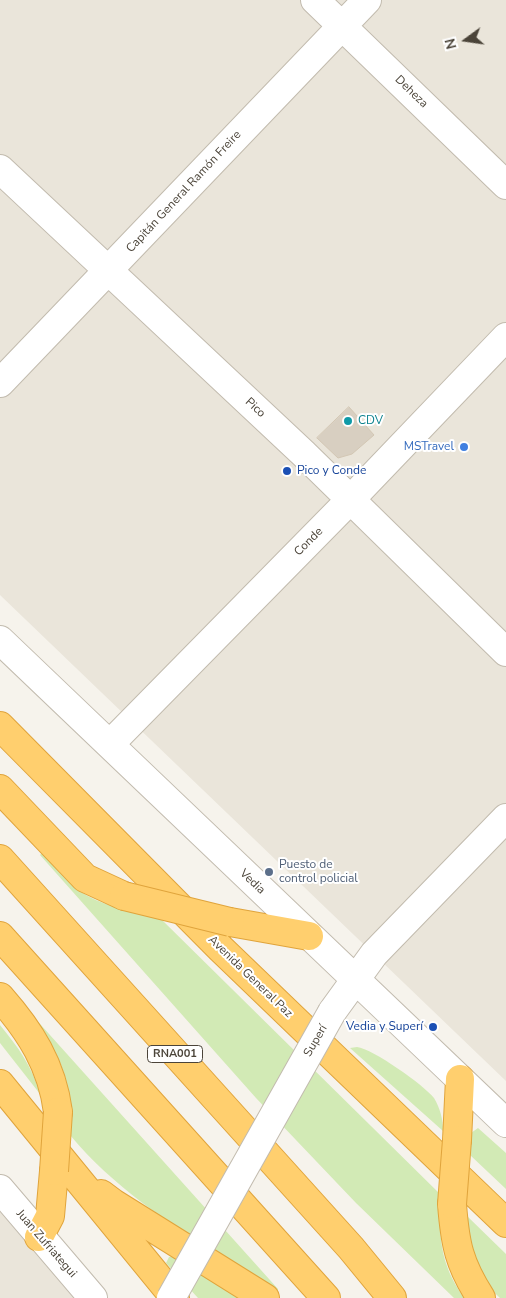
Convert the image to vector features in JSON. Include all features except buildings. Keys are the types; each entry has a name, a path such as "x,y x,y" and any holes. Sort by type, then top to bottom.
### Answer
{"highway":[{"name":"Avenida General Paz","path":"0,726 220,948 506,1223"},
{"path":"0,789 79,873 97,886 124,896 230,922 309,936"},
{"name":"RNA001","path":"0,859 351,1248 392,1298"},
{"path":"0,936 326,1298"},
{"path":"0,997 17,1017 40,1050 55,1091 58,1112 59,1167 50,1216 40,1237"},
{"path":"460,1079 452,1204 455,1242 466,1275 481,1298"},
{"path":"0,1084 59,1167 175,1298"},
{"path":"59,1167 265,1298"},
{"path":"351,1248 405,1298"}],"street":[{"name":"Deheza","path":"316,0 506,185"},
{"name":"Capitán General Ramón Freire","path":"0,383 110,271 367,0"},
{"name":"Pico","path":"0,169 350,500 506,652"},
{"name":"Conde","path":"110,744 350,500 506,337"},
{"name":"Vedia","path":"0,640 506,1123"},
{"name":"Superí","path":"171,1298 332,1012 374,954 506,818"},
{"name":"Juan Zufriategui","path":"0,1189 93,1298"}],"shaded area":[{"path":"0,0 506,0 506,1081 0,595"},
{"path":"0,1203 84,1298 0,1298"}],"green space":[{"path":"42,853 68,881 86,895 118,908 161,919 441,1195 440,1224 442,1249 450,1273 464,1298 454,1298 356,1203 256,1098 40,855"},
{"path":"32,1015 278,1289 278,1293 257,1282 142,1202 104,1171 70,1135 70,1101 63,1071 51,1043"},
{"path":"0,1025 24,1057 33,1074 40,1094 0,1043"},
{"path":"357,1047 386,1061 428,1092 434,1098 439,1110 443,1131 350,1048"},
{"path":"478,1128 506,1153 506,1189 470,1155 471,1133"},
{"path":"466,1215 506,1254 506,1298 500,1298 479,1271 471,1250"},
{"path":"173,1256 246,1298 198,1298 166,1263 169,1257"}],"place":[{"name":"CDV","path":"348,421"},
{"name":"MSTravel","path":"464,447"},
{"name":"Pico y Conde","path":"287,471"},
{"name":"Puesto de control policial","path":"269,872"},
{"name":"Vedia y Superí","path":"433,1027"}]}
